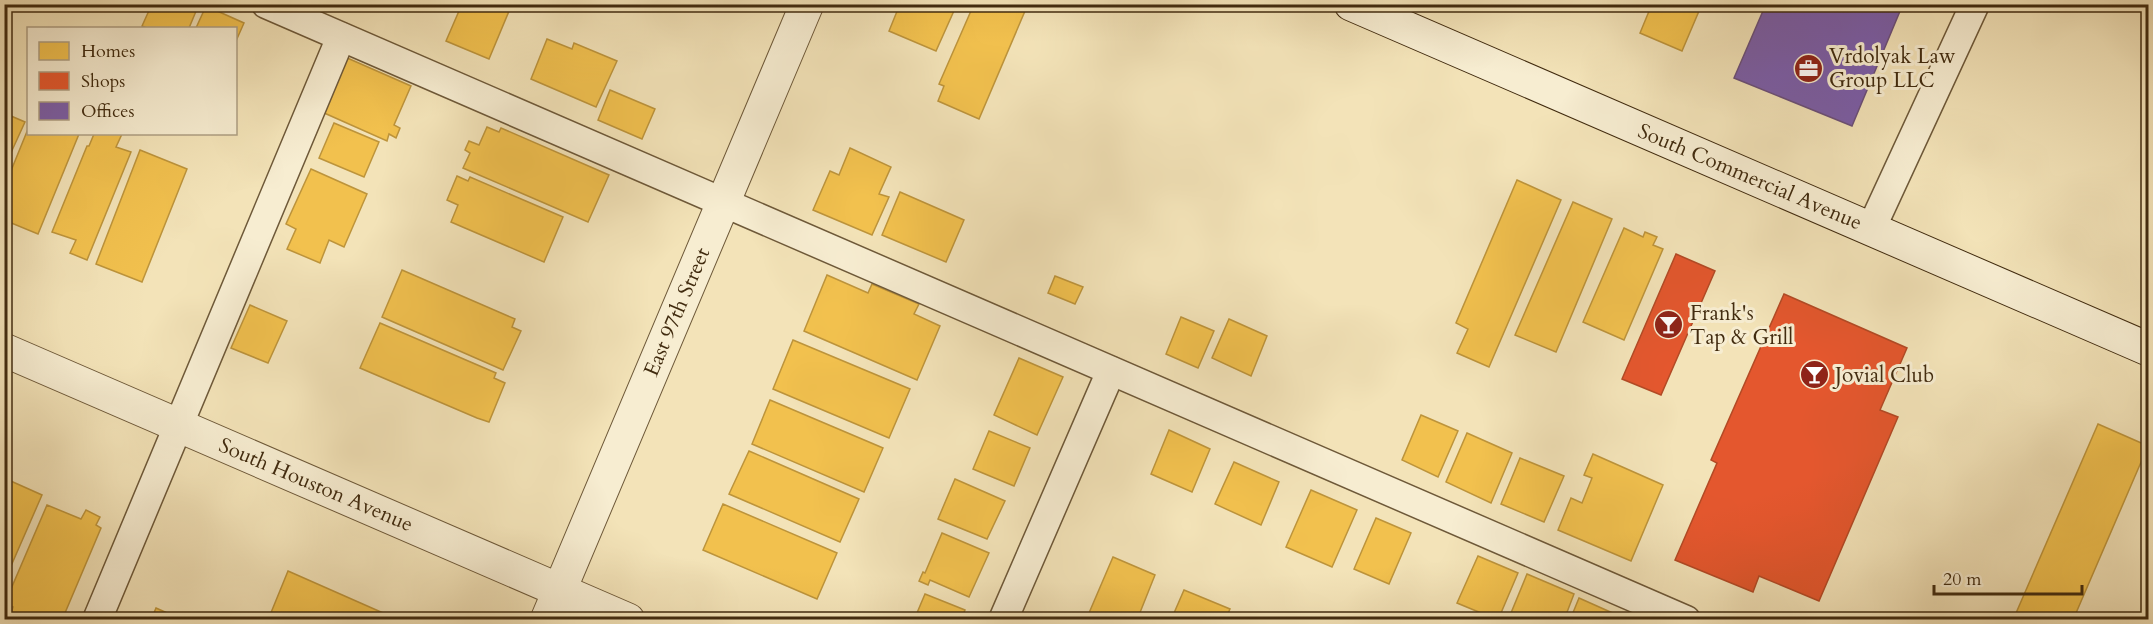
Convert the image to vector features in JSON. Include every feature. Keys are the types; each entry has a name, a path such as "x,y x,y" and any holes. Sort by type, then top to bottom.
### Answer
{"street":[{"name":"East 97th Street","path":"547,620 807,4"},
{"name":"South Commercial Avenue","path":"1351,4 2148,349"},
{"name":"South Houston Avenue","path":"4,350 628,620"}],"lane":[{"path":"266,4 1686,620"},
{"path":"1871,229 1975,4"},
{"path":"97,620 341,37"},
{"path":"1003,620 1111,370"}],"building: Homes":[{"path":"152,4 199,4 189,27 142,26"},
{"path":"462,4 512,4 489,59 446,41"},
{"path":"900,4 957,4 936,51 889,31"},
{"path":"974,4 1028,4 979,119 938,101 944,86 939,84"},
{"path":"1652,4 1702,4 1682,51 1640,33"},
{"path":"206,6 244,23 237,39 237,27 196,27"},
{"path":"547,39 572,49 574,43 617,61 596,107 531,79"},
{"path":"345,57 411,86 394,125 400,128 396,138 389,134 387,141 322,112"},
{"path":"610,90 655,109 642,139 598,120"},
{"path":"4,113 25,122 4,168"},
{"path":"334,123 379,142 364,177 319,158"},
{"path":"487,127 499,132 501,128 609,175 588,222 463,168 470,153 465,150 469,141 479,145"},
{"path":"27,131 27,135 79,135 38,234 4,220 4,188"},
{"path":"94,135 122,135 116,147 131,152 87,260 70,253 76,240 52,232 87,146"},
{"path":"850,148 891,167 879,194 889,197 872,235 813,210 830,171 839,175"},
{"path":"140,150 187,169 142,282 96,264"},
{"path":"311,169 367,194 344,247 329,240 320,263 287,249 296,229 286,224"},
{"path":"457,176 468,181 470,177 563,217 544,262 451,222 458,205 447,200"},
{"path":"1517,180 1561,200 1489,367 1457,353 1468,329 1456,323"},
{"path":"900,192 964,220 946,262 882,235"},
{"path":"1573,202 1612,219 1556,352 1515,335"},
{"path":"1624,228 1643,237 1645,232 1657,237 1653,245 1663,249 1624,340 1583,322"},
{"path":"402,270 515,319 512,327 521,331 503,370 382,317"},
{"path":"827,275 868,293 872,284 919,304 914,314 940,326 917,380 804,331"},
{"path":"1055,276 1083,287 1075,304 1048,293"},
{"path":"250,305 287,321 268,363 231,348"},
{"path":"1181,317 1214,331 1198,368 1166,354"},
{"path":"1229,319 1267,336 1251,376 1212,358"},
{"path":"380,323 496,373 494,378 505,383 489,422 360,368"},
{"path":"793,340 910,389 889,438 773,389"},
{"path":"1019,358 1063,377 1037,435 994,415"},
{"path":"770,400 883,448 864,492 752,444"},
{"path":"1421,415 1458,431 1438,477 1402,460"},
{"path":"2098,424 2148,446 2073,620 2013,620"},
{"path":"1169,430 1210,449 1192,492 1151,474"},
{"path":"989,431 1030,448 1014,486 973,469"},
{"path":"1467,433 1512,453 1491,503 1446,482"},
{"path":"749,451 859,499 840,542 729,494"},
{"path":"1593,454 1663,485 1631,561 1558,530 1571,498 1582,503 1592,478 1584,475"},
{"path":"1520,458 1564,476 1544,522 1501,504"},
{"path":"1234,462 1279,482 1261,525 1215,504"},
{"path":"4,478 42,495 4,582"},
{"path":"955,479 1005,501 987,539 938,519"},
{"path":"1311,490 1357,510 1332,567 1286,547"},
{"path":"723,504 837,553 817,599 703,550"},
{"path":"47,505 81,519 86,510 100,517 96,525 101,528 62,620 14,620 10,617 13,607 5,603"},
{"path":"1376,518 1411,533 1389,584 1354,569"},
{"path":"942,533 989,553 969,597 930,580 928,585 919,581 923,572 925,573"},
{"path":"1478,556 1518,573 1498,620 1457,603"},
{"path":"1113,557 1155,575 1137,620 1086,620"},
{"path":"288,571 399,620 268,620"},
{"path":"1527,574 1574,594 1564,620 1524,620 1511,613"},
{"path":"1184,590 1230,609 1225,620 1171,620"},
{"path":"925,594 965,610 961,620 914,620"},
{"path":"1579,598 1617,615 1615,620 1570,620"},
{"path":"156,608 183,620 151,620"}],"building: Shops":[{"name":"Frank's Tap & Grill","path":"1676,254 1715,271 1661,395 1622,379"},
{"path":"1784,294 1907,348 1880,410 1898,417 1819,601 1759,576 1753,592 1675,560 1717,463 1711,460"}],"building: Offices":[{"name":"Vrdolyak Law Group LLC","path":"1766,4 1903,4 1852,126 1734,78"}],"place":[{"name":"Vrdolyak Law Group LLC","path":"1808,68"},
{"name":"Frank's Tap & Grill","path":"1669,325"},
{"name":"Jovial Club","path":"1814,375"}]}
